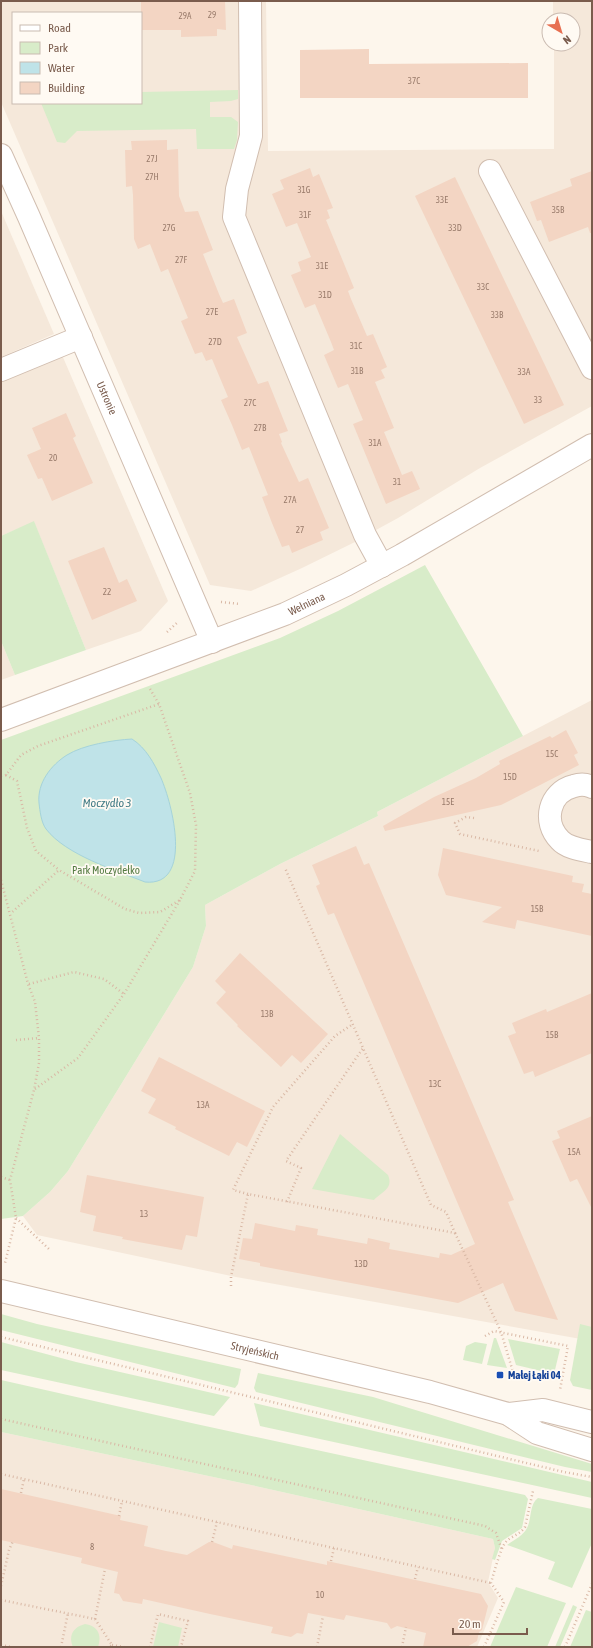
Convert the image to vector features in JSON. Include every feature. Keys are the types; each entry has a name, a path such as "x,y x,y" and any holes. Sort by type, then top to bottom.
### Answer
{"street":[{"path":"250,1 251,136 237,188 234,217 365,535 382,566"},
{"name":"Ustronie","path":"1,155 212,642"},
{"path":"490,171 592,368"},
{"path":"1,370 81,337"},
{"name":"Wełniana","path":"1,720 285,614 382,566 592,445"},
{"path":"592,787 578,784 563,790 552,803 549,815 553,829 560,841 572,847 592,852"},
{"name":"Stryjeńskich","path":"1,1291 430,1392 508,1414 537,1433 592,1450"},
{"name":"Stryjeńskich","path":"508,1414 543,1410 592,1422"}],"path":[{"path":"34,1090 78,1058 124,994 180,900 195,871 196,825 190,793 159,704 152,692"},
{"path":"6,775 21,755 38,746 159,704"},
{"path":"1,776 6,775 17,781 27,828 36,851 59,870 125,909 139,913 160,912 180,900"},
{"path":"474,818 466,818 455,823 460,834 489,840"},
{"path":"285,868 431,1205 446,1212 500,1332 513,1372"},
{"path":"11,913 59,870"},
{"path":"1,880 11,913 28,984 35,1002 39,1038 39,1063 34,1090 10,1180 16,1218 5,1262"},
{"path":"28,984 74,972 104,979 124,994"},
{"path":"352,1024 335,1036 272,1107 233,1190 287,1202 455,1233"},
{"path":"16,1040 39,1038"},
{"path":"287,1202 301,1168 286,1161 363,1048"},
{"path":"1,1177 10,1180"},
{"path":"231,1286 248,1194"},
{"path":"16,1218 49,1249"},
{"path":"485,1336 494,1331 568,1346 560,1390"},
{"path":"1,1337 556,1470 592,1477"},
{"path":"1,1419 485,1526 496,1533 502,1550"},
{"path":"1,1474 491,1583 504,1602 484,1647"},
{"path":"21,1493 24,1479"},
{"path":"491,1583 505,1543 525,1527 533,1491"},
{"path":"119,1516 122,1501"},
{"path":"212,1542 217,1522"},
{"path":"1,1586 9,1550 13,1541"},
{"path":"331,1561 334,1548"},
{"path":"415,1579 418,1567"},
{"path":"95,1619 105,1569"},
{"path":"566,1647 592,1584"},
{"path":"1,1600 95,1619 112,1645"},
{"path":"61,1647 68,1613"},
{"path":"150,1647 158,1614 188,1621 181,1647"},
{"path":"317,1647 323,1616"},
{"path":"402,1647 406,1628"},
{"path":"1,1645 11,1647"},
{"path":"108,1647 112,1645 124,1647"}],"shaded area":[{"path":"1,1 266,1 268,151 554,149 554,52 581,52 581,12 553,12 553,1 592,1 592,406 480,468 398,518 376,530 354,539 355,542 251,591 210,585 1,102"},
{"path":"1,211 54,334 1,357"},
{"path":"62,355 168,601 141,631 86,650 34,522 1,536 1,381"},
{"path":"1,641 15,675 1,680"},
{"path":"592,700 592,1341 236,1277 37,1235 23,1216 50,1192 68,1171 193,967 206,926 205,905 280,864 378,816 377,812"},
{"path":"1,1432 251,1485 493,1539 495,1548 488,1582 498,1598 477,1647 1,1647"}],"green space":[{"path":"238,90 238,99 231,101 210,102 210,117 231,117 238,122 237,140 234,149 197,149 196,129 77,131 65,143 57,142 41,104 142,104 142,92"},
{"path":"34,521 86,650 15,675 1,641 1,536"},
{"name":"Park Moczydełko","path":"425,565 523,736 377,812 378,816 280,864 205,905 206,926 193,967 68,1171 50,1192 23,1216 1,1219 1,740 280,638 338,611"},
{"path":"340,1134 388,1175 388,1187 374,1200 312,1189"},
{"path":"1,1314 37,1324 241,1369 238,1384 235,1388 1,1330"},
{"path":"580,1324 592,1327 592,1390 573,1386 570,1380"},
{"path":"494,1338 496,1338 507,1368 487,1365"},
{"path":"508,1339 560,1349 554,1374 516,1365"},
{"path":"1,1342 76,1362 230,1397 214,1416 1,1370"},
{"path":"475,1342 487,1344 482,1364 463,1360 466,1346"},
{"path":"258,1373 373,1397 592,1464 592,1472 565,1467 256,1392 254,1388"},
{"path":"1,1380 525,1495 528,1499 522,1528 502,1541 495,1560 492,1559 495,1548 493,1539 251,1485 1,1432"},
{"path":"254,1403 592,1482 592,1498 260,1426"},
{"path":"538,1498 592,1509 592,1543 572,1588 548,1579 555,1562 507,1545 518,1538 525,1531 529,1524 533,1504"},
{"path":"516,1587 566,1603 547,1647 490,1647"},
{"path":"573,1605 577,1607 560,1647 555,1647"},
{"path":"586,1610 592,1612 592,1647 570,1647"},
{"path":"159,1622 182,1628 178,1647 153,1647"},
{"path":"85,1624 93,1627 98,1632 98,1647 73,1647 71,1636 73,1632 77,1627"}],"water":[{"name":"Moczydło 3","path":"132,739 145,751 161,778 174,823 176,841 174,858 170,871 160,880 145,882 78,854 66,847 46,829 41,816 39,803 40,788 46,775 61,759 81,748 107,742"}],"building":[{"path":"141,1 225,1 226,30 217,29 217,36 181,37 181,30 142,30"},
{"path":"369,49 369,64 528,63 528,98 300,98 300,50"},
{"path":"167,140 167,150 178,149 179,196 185,212 198,211 213,250 203,254 219,294 223,303 234,299 247,333 237,337 258,384 268,381 288,431 279,434 281,443 299,482 308,478 329,528 320,532 323,540 292,553 289,545 282,547 262,497 268,495 249,447 242,450 221,400 228,397 212,359 206,361 202,352 195,354 181,321 188,318 168,269 161,272 150,244 138,249 134,239 133,195 132,186 126,187 125,150 132,150 131,141"},
{"path":"310,168 313,177 319,174 333,208 327,210 330,218 326,220 354,288 348,291 351,299 367,336 373,334 387,367 381,370 385,378 375,382 394,428 384,432 402,475 412,471 420,489 386,504 353,424 363,420 348,384 338,388 324,355 334,350 331,342 315,304 305,308 291,275 301,271 298,262 311,257 297,223 286,227 272,194 284,189 280,180"},
{"path":"592,171 592,233 590,233 588,227 549,242 541,220 537,221 530,202 572,186 570,179"},
{"path":"455,177 564,405 524,424 415,196"},
{"path":"66,413 76,436 73,438 93,483 52,501 42,478 38,479 27,455 41,449 32,428"},
{"path":"104,547 119,583 127,579 137,601 92,620 68,561"},
{"path":"566,730 578,753 574,755 579,765 501,805 385,831 383,826 434,797 476,778 500,764 499,761 550,736 552,738"},
{"path":"356,846 364,865 369,863 514,1200 508,1202 558,1320 515,1311 503,1283 458,1303 260,1266 260,1263 239,1259 243,1238 252,1239 255,1223 295,1231 296,1225 318,1229 317,1235 367,1244 368,1238 390,1243 389,1249 439,1258 440,1253 451,1255 475,1244 334,913 328,915 316,886 320,884 312,865"},
{"path":"443,848 573,876 572,882 584,884 582,892 592,894 592,936 517,920 515,929 482,922 502,907 446,895 438,875"},
{"path":"240,953 328,1034 301,1063 292,1055 281,1067 237,1026 238,1025 216,1003 226,992 215,981"},
{"path":"592,993 592,1053 535,1077 533,1071 524,1074 508,1036 516,1033 512,1023 546,1009 547,1012"},
{"path":"159,1057 265,1111 247,1147 237,1142 229,1156 175,1129 176,1127 148,1113 156,1099 141,1091"},
{"path":"592,1116 592,1209 577,1179 570,1182 552,1141 560,1138 557,1131"},
{"path":"87,1175 204,1197 197,1237 186,1235 182,1250 122,1239 123,1237 93,1231 96,1216 80,1212"},
{"path":"1,1489 121,1516 120,1520 148,1526 144,1546 166,1551 187,1555 209,1542 213,1542 232,1549 233,1545 327,1565 327,1561 481,1594 488,1606 482,1630 479,1632 477,1641 467,1647 423,1647 426,1633 397,1626 391,1629 387,1623 346,1615 344,1620 308,1613 303,1634 297,1633 291,1637 271,1633 273,1627 143,1599 142,1604 123,1601 119,1594 114,1593 118,1572 81,1563 82,1558 1,1540"}],"place":[{"name":"Małej Łąki 04","path":"500,1375"}]}
